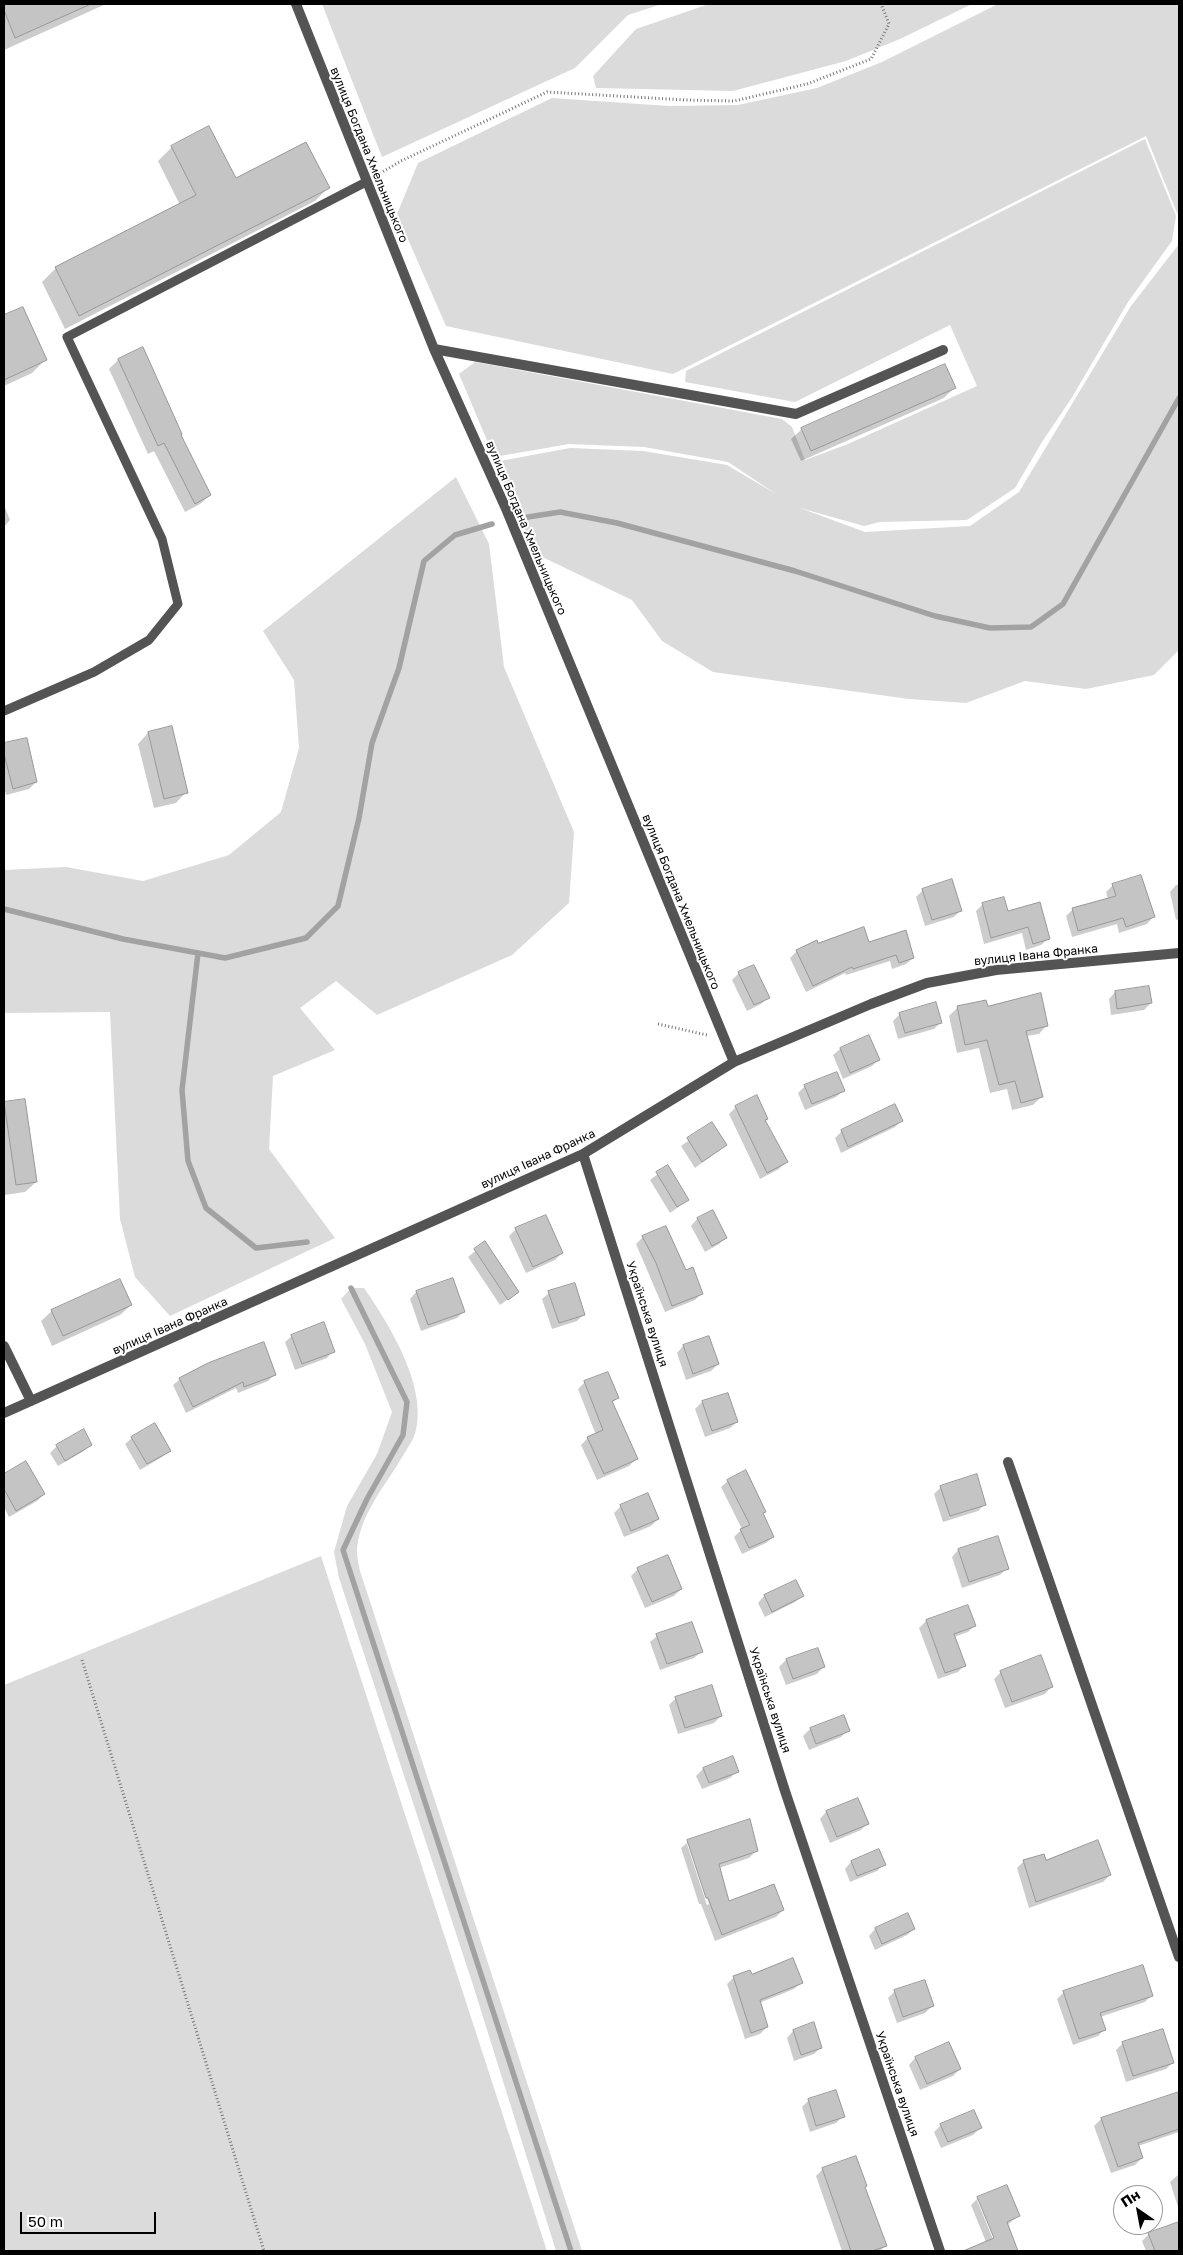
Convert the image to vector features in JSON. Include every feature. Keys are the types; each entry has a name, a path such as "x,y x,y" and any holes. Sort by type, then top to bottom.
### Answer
{"street":[{"name":"вулиця Богдана Хмельницького","path":"296,4 434,349 507,511 734,1062"},
{"path":"434,349 796,414 943,350"},
{"name":"вулиця Івана Франка","path":"4,1414 583,1154 734,1062 835,1018 928,983 996,970 1179,953"},
{"name":"Українська вулиця","path":"583,1154 786,1792 940,2251"},
{"path":"4,1346 31,1401"},
{"path":"1008,1462 1179,1957"}],"lane":[{"path":"4,710 94,672 149,640 178,604 162,539 67,336 366,182"}],"path":[{"path":"366,182 402,161 547,92 734,101 807,84 871,59 889,24 881,4"},
{"path":"658,1024 709,1035 723,1036"},
{"path":"82,1660 264,2251"}],"shaded area":[{"path":"322,4 662,4 628,15 575,68 382,157"},
{"path":"709,4 972,4 900,39 846,61 733,91 596,88 593,76 636,29"},
{"path":"998,4 1179,4 1179,213 1177,213 1146,136 673,374 446,326 397,214 418,163 552,98 669,106 738,105 817,88 882,62"},
{"path":"1145,139 1176,216 1172,241 1128,302 1071,399 1042,442 1015,488 967,520 880,522 864,526 800,508 865,532 970,526 1019,492 1131,306 1179,244 1179,650 1154,675 1086,689 1025,681 966,703 909,699 713,672 662,641 632,600 536,554 495,462 570,448 643,451 727,465 776,494 728,462 644,447 569,444 494,457 459,374 475,362 782,419 792,427 805,460 848,444 977,386 950,325 795,402 685,382 686,371"},
{"path":"456,477 489,544 504,667 574,832 569,903 512,955 377,1015 336,981 300,1008 335,1050 273,1076 269,1149 335,1238 170,1316 135,1277 120,1219 110,1012 4,1013 4,870 66,867 143,881 229,855 281,812 299,748 294,680 263,631"},
{"path":"351,1288 364,1288 395,1338 412,1377 418,1416 413,1438 378,1495 361,1529 357,1553 360,1571 582,2251 556,2251 473,1985 339,1578 334,1552 347,1506 377,1454 392,1412 365,1344 341,1299"},
{"path":"321,1556 547,2251 4,2251 4,1685"}],"building":[{"path":"4,4 91,4 15,38 4,10"},
{"path":"209,126 236,178 306,142 330,188 79,316 55,267 196,195 171,146"},
{"path":"23,307 47,360 4,380 4,315"},
{"path":"143,347 181,435 211,495 195,504 164,443 158,446 118,359"},
{"path":"945,364 956,388 811,451 801,428"},
{"path":"172,726 188,793 164,799 148,732"},
{"path":"27,738 37,782 13,789 4,754 4,743"},
{"path":"1141,875 1155,917 1126,927 1123,918 1078,931 1072,908 1116,896 1112,884"},
{"path":"952,879 962,911 932,920 922,889"},
{"path":"1004,897 1008,911 1040,902 1050,939 1033,944 1028,927 991,938 982,903"},
{"path":"864,927 869,942 906,930 914,958 899,963 896,955 853,969 852,967 813,986 796,950 817,940 818,943"},
{"path":"754,965 770,998 754,1005 738,972"},
{"path":"1149,986 1152,1003 1117,1009 1115,991"},
{"path":"1041,993 1048,1026 1026,1031 1043,1097 1021,1103 1015,1081 999,1085 987,1040 965,1045 957,1006 986,1000 988,1006"},
{"path":"936,1002 942,1023 905,1033 899,1013"},
{"path":"869,1035 880,1060 850,1073 840,1048"},
{"path":"837,1072 845,1091 812,1104 804,1085"},
{"path":"757,1095 768,1119 765,1120 788,1162 767,1173 735,1106"},
{"path":"25,1099 37,1182 16,1185 4,1102"},
{"path":"895,1104 903,1121 848,1147 841,1130"},
{"path":"712,1122 727,1145 702,1162 687,1138"},
{"path":"668,1165 689,1200 677,1207 656,1172"},
{"path":"713,1210 727,1238 712,1246 697,1218"},
{"path":"546,1215 563,1253 533,1267 515,1228"},
{"path":"666,1226 686,1270 693,1267 703,1294 672,1306 656,1263 642,1236"},
{"path":"485,1241 519,1292 508,1300 474,1249"},
{"path":"453,1278 465,1312 428,1325 416,1291"},
{"path":"120,1279 132,1305 63,1336 51,1310"},
{"path":"575,1283 585,1315 559,1323 548,1291"},
{"path":"324,1322 335,1352 302,1364 291,1335"},
{"path":"709,1336 719,1364 693,1374 683,1345"},
{"path":"264,1342 276,1375 244,1387 243,1382 193,1407 179,1378 208,1363"},
{"path":"608,1372 619,1398 612,1401 638,1459 604,1474 587,1437 603,1430 584,1381"},
{"path":"728,1393 738,1422 712,1431 702,1401"},
{"path":"155,1423 171,1451 147,1464 131,1437"},
{"path":"84,1429 92,1445 65,1461 56,1445"},
{"path":"26,1461 45,1494 16,1511 4,1489 4,1474"},
{"path":"746,1470 766,1512 763,1513 774,1537 749,1548 740,1529 750,1525 727,1480"},
{"path":"977,1474 986,1505 950,1516 940,1486"},
{"path":"648,1493 659,1519 631,1531 620,1505"},
{"path":"998,1536 1009,1569 969,1582 958,1549"},
{"path":"668,1555 682,1589 652,1602 637,1568"},
{"path":"796,1580 804,1596 772,1612 764,1595"},
{"path":"968,1605 976,1626 954,1634 966,1666 945,1673 926,1620"},
{"path":"692,1622 703,1652 667,1664 656,1634"},
{"path":"818,1648 825,1667 793,1679 786,1659"},
{"path":"1041,1655 1053,1687 1012,1702 1000,1671"},
{"path":"712,1685 722,1716 685,1728 675,1697"},
{"path":"844,1715 850,1731 816,1744 810,1728"},
{"path":"733,1756 739,1772 709,1783 703,1768"},
{"path":"858,1798 869,1824 837,1837 826,1811"},
{"path":"750,1819 758,1851 719,1864 729,1901 774,1884 784,1910 722,1935 708,1898 706,1898 687,1840"},
{"path":"1098,1840 1111,1875 1036,1902 1023,1860 1044,1854 1046,1860"},
{"path":"879,1849 886,1865 857,1876 851,1861"},
{"path":"908,1913 915,1929 882,1944 875,1928"},
{"path":"793,1958 803,1983 760,2000 768,2027 751,2033 733,1976 750,1970 752,1974"},
{"path":"1143,1965 1153,1996 1100,2013 1106,2030 1079,2039 1063,1991"},
{"path":"925,1980 934,2006 903,2017 894,1990"},
{"path":"814,2022 822,2048 801,2055 793,2030"},
{"path":"1163,2029 1174,2063 1133,2076 1122,2042"},
{"path":"949,2042 961,2069 927,2084 915,2057"},
{"path":"836,2090 845,2117 816,2126 808,2099"},
{"path":"1179,2092 1179,2129 1138,2143 1143,2158 1118,2167 1101,2118"},
{"path":"974,2110 982,2128 948,2142 940,2124"},
{"path":"856,2156 867,2186 865,2187 887,2246 872,2251 851,2251 822,2168"},
{"path":"1007,2185 1020,2216 1007,2222 1018,2251 963,2251 994,2238 977,2197"},
{"path":"1179,2222 1179,2251 1155,2251 1149,2235 1163,2235 1163,2228"}],"waterway":[{"path":"528,517 560,512 617,523 795,571 935,616 990,628 1031,627 1063,604 1179,398"},
{"path":"4,909 123,939 225,958 306,938 338,906 359,818 372,743 399,668 424,561 455,535 492,524"},
{"path":"198,953 182,1090 188,1161 206,1208 256,1248 307,1242"},
{"path":"351,1288 407,1402 403,1435 367,1499 343,1550 571,2251"}]}
